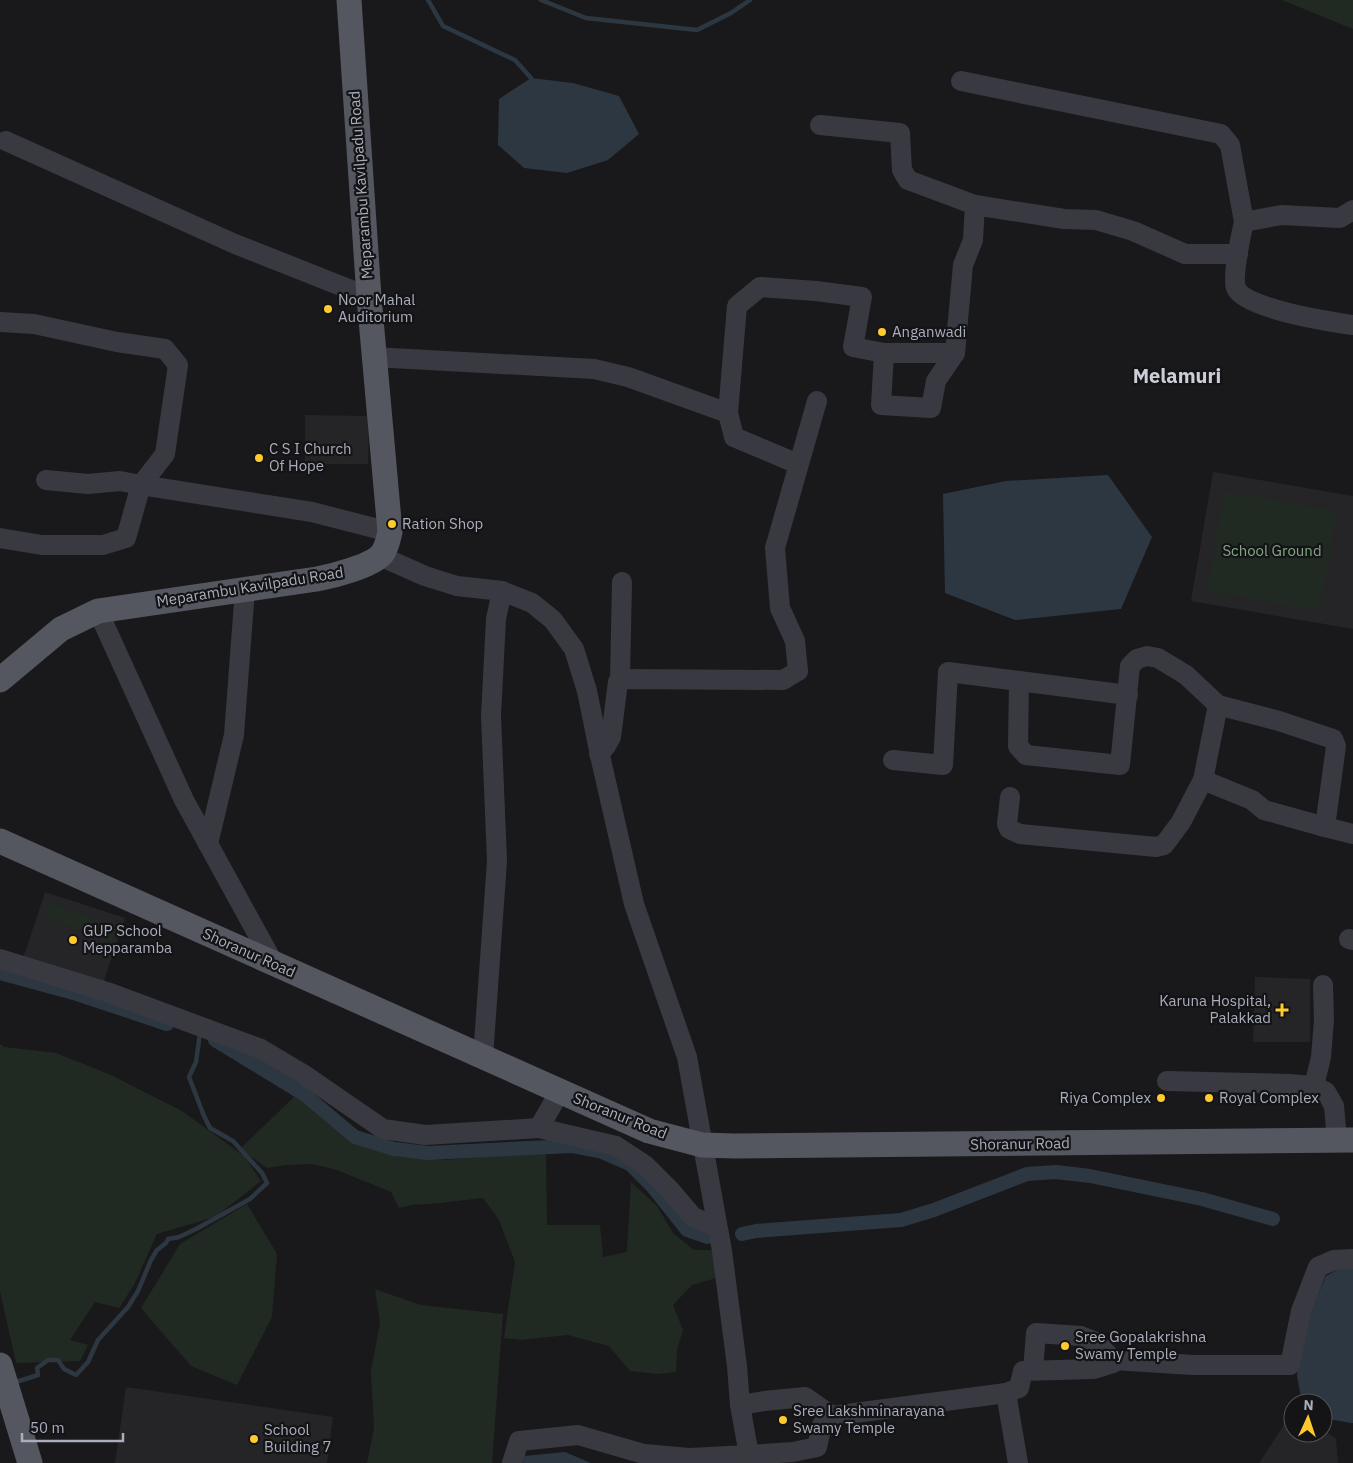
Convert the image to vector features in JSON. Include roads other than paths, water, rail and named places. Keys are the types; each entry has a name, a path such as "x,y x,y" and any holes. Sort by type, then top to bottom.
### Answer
{"main road":[{"name":"Meparambu Kavilpadu Road","path":"0,680 62,629 98,611 317,579 348,572 380,556 385,548 390,532 373,357 349,0"},
{"name":"Shoranur Road","path":"0,841 649,1130 702,1145 1345,1140"},
{"path":"0,1365 30,1463"},
{"path":"0,1411 12,1463"}],"street":[{"path":"961,81 1221,134 1230,145 1244,222 1238,254 1236,288 1243,296 1293,315 1353,325"},
{"path":"820,125 900,133 902,170 908,180 975,205 1064,219 1096,220 1133,231 1185,254 1238,254"},
{"path":"6,141 235,244 369,297"},
{"path":"884,353 881,405 931,408 936,381 955,353 963,265 973,240 975,205"},
{"path":"1244,222 1281,215 1340,218 1353,210"},
{"path":"798,464 734,437 728,413 737,306 760,287 862,298 854,347 884,353 955,353"},
{"path":"0,322 34,324 117,342 165,349 178,365 165,454 141,484 126,538 103,544 42,545 0,538"},
{"path":"373,357 594,369 628,377 728,413"},
{"path":"620,679 782,680 798,671 795,641 780,608 775,548 817,401"},
{"path":"46,480 88,484 120,481 141,484 312,512 390,532"},
{"path":"380,556 425,576 457,586 502,591 532,603 553,620 574,650 588,691 599,754 634,904 687,1057 722,1251 737,1366 740,1405 749,1456"},
{"path":"599,754 611,737 618,682 620,679 622,582"},
{"path":"208,844 234,735 245,589"},
{"path":"483,1057 497,861 491,716 496,619 502,591"},
{"path":"98,611 184,800 274,964"},
{"path":"1019,681 1018,746 1026,755 1120,765 1130,666 1137,659 1147,656 1158,658 1186,675 1218,705 1279,721 1333,739 1336,746 1325,827"},
{"path":"893,760 943,765 948,672 1128,695"},
{"path":"1010,796 1008,824 1011,831 1020,834 1156,847 1164,845 1180,822 1203,780 1218,705"},
{"path":"1203,780 1252,800 1264,810 1353,834"},
{"path":"0,959 107,992 261,1049 303,1074 383,1129 425,1134 539,1128 616,1146 645,1165 693,1217 717,1227"},
{"path":"1314,1086 1320,1057 1324,1020 1322,985"},
{"path":"1167,1081 1314,1086 1326,1092 1334,1106 1345,1140"},
{"path":"539,1128 560,1091"},
{"path":"1034,1370 1036,1332 1081,1336 1096,1342 1113,1360 1193,1365 1290,1364 1300,1310 1318,1267 1334,1260 1353,1259"},
{"path":"512,1463 519,1441 578,1435 644,1454 689,1458 793,1452 817,1447 822,1426 832,1416 1006,1393 1019,1388 1022,1371 1094,1369 1113,1363 1113,1360"},
{"path":"1006,1393 1018,1463"},
{"path":"740,1405 780,1398 805,1397 832,1416"}],"waterway":[{"path":"428,0 443,26 515,60 531,78"},
{"path":"541,0 586,18 697,30 731,13 750,0"},
{"path":"0,973 77,994 167,1024"},
{"path":"13,1381 38,1375 37,1368 48,1360 58,1360 64,1369 76,1375 88,1362 98,1340 128,1307 138,1291 157,1250 168,1239 179,1237 196,1229 250,1199 267,1183 262,1173 233,1141 210,1128 204,1116 189,1077 196,1062 200,1033"},
{"path":"215,1040 305,1095 355,1137 394,1149 428,1153 572,1146 602,1152 630,1164 652,1186 687,1230 707,1237"},
{"path":"742,1234 756,1231 901,1220 934,1210 1027,1174 1056,1172 1090,1176 1202,1199 1273,1219"}],"place":[{"name":"Noor Mahal Auditorium","path":"328,309"},
{"name":"Anganwadi","path":"882,332"},
{"name":"C S I Church Of Hope","path":"259,458"},
{"name":"Ration Shop","path":"392,524"},
{"name":"GUP School Mepparamba","path":"73,940"},
{"name":"Karuna Hospital, Palakkad","path":"1282,1010"},
{"name":"Riya Complex","path":"1161,1098"},
{"name":"Royal Complex","path":"1209,1098"},
{"name":"Sree Gopalakrishna Swamy Temple","path":"1065,1346"},
{"name":"Sree Lakshminarayana Swamy Temple","path":"783,1420"},
{"name":"School Building 7","path":"254,1439"}],"district":[{"name":"Melamuri","path":"1177,376"}],"park label":[{"name":"School Ground","path":"1272,551"}]}
